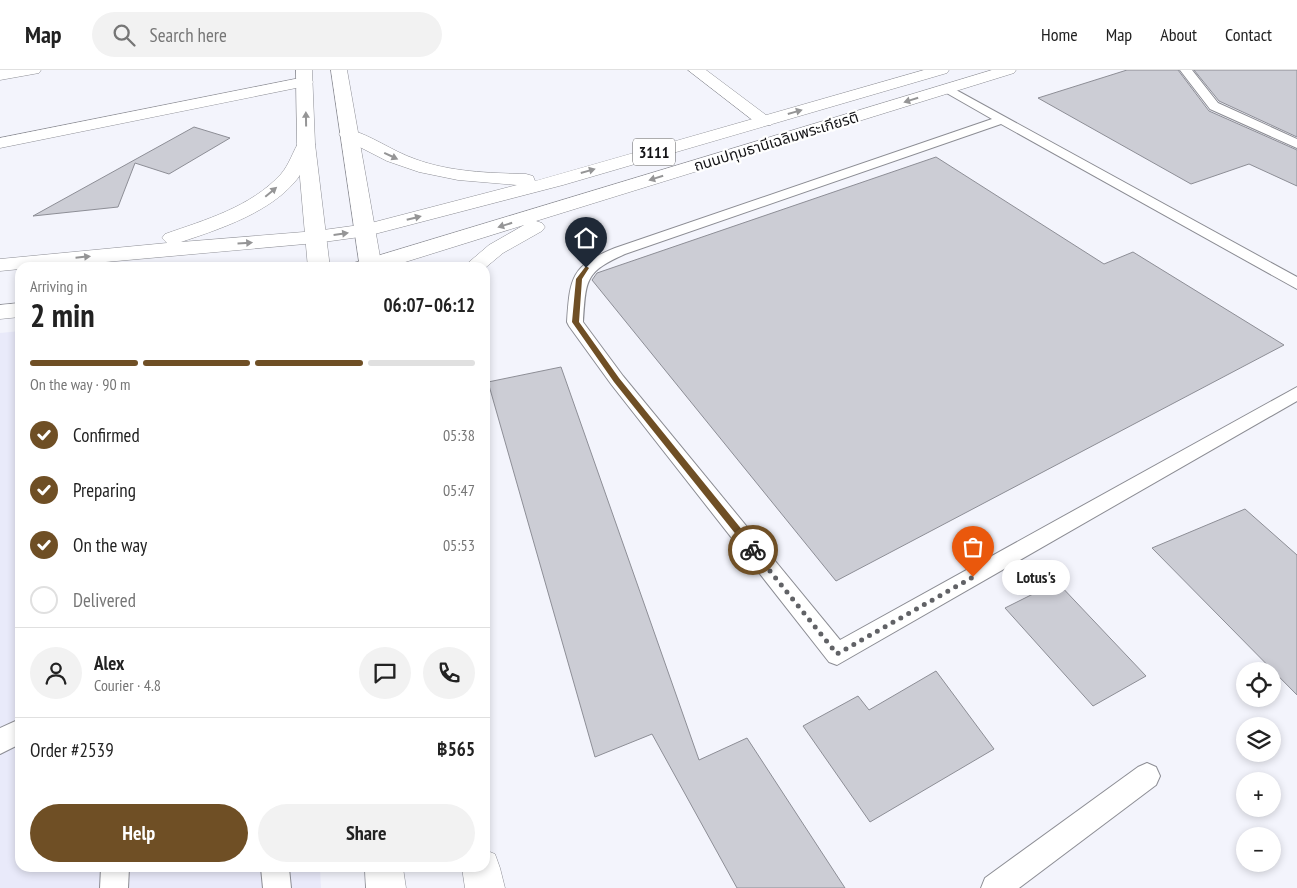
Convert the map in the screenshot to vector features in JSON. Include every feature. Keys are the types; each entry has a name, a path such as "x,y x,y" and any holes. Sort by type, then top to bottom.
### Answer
{"main road":[{"path":"0,75 33,70"},
{"path":"339,70 348,134 367,230 368,262"},
{"path":"696,70 765,120"},
{"name":"ถนนปทุมธานีเฉลิมพระเกียรติ","path":"130,252 316,238 367,230 556,180 941,70"},
{"name":"ถนนปทุมธานีเฉลิมพระเกียรติ","path":"384,262 1008,70"},
{"path":"0,143 305,76 306,144 318,262"},
{"path":"348,134 393,158 422,168 481,178 556,180"},
{"path":"30,262 130,252 223,221 266,197 290,176 306,144"},
{"path":"480,262 496,249 585,200"},
{"path":"0,265 15,264"},
{"path":"0,312 15,310"},
{"path":"384,872 386,888"},
{"path":"482,872 485,888"}],"lane":[{"path":"1186,70 1214,106 1297,144"},
{"path":"947,89 1297,284"},
{"path":"1001,120 601,258 586,268 579,279 575,322 617,380 837,654 1297,393"},
{"path":"0,741 15,734"},
{"path":"996,888 1147,776"},
{"path":"114,888 115,872"},
{"path":"275,872 277,888"}],"shaded area":[{"path":"15,332 15,872 320,872 321,888 0,888 0,333"}],"building":[{"path":"1127,70 1178,70 1209,111 1297,150 1297,186 1249,164 1191,184 1038,98"},
{"path":"1194,70 1297,70 1297,137 1219,101"},
{"path":"194,127 230,138 169,174 135,163 118,207 33,216"},
{"path":"936,157 1104,264 1133,252 1284,345 836,581 592,280 597,273"},
{"path":"561,367 699,760 747,738 845,888 737,888 652,734 595,757 490,389 490,382"},
{"path":"1245,509 1297,555 1297,695 1281,679 1281,662 1264,662 1152,548"},
{"path":"1057,582 1146,676 1093,706 1005,608"},
{"path":"936,671 994,749 870,822 803,726 858,696 869,710"}],"way so far":[{"path":"753,550 837,654 973,577"}],"place":[{"name":"Lotus's","path":"973,577"}],"route":[{"path":"586,268 579,279 575,322 617,380 753,550"}]}
